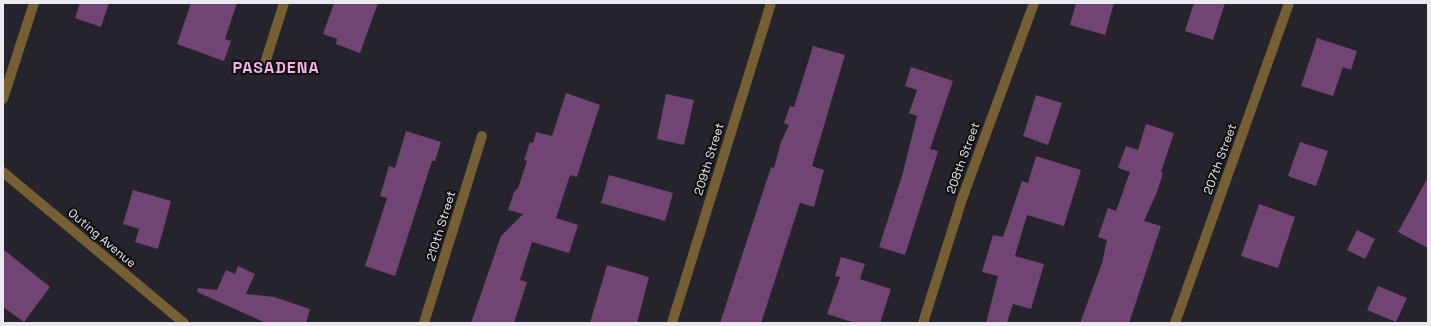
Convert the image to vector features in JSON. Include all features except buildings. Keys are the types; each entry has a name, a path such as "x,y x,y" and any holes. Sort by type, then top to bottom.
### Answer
{"street":[{"path":"3,99 34,3"},
{"path":"265,63 284,3"},
{"name":"209th Street","path":"672,323 772,3"},
{"name":"208th Street","path":"923,323 962,199 1034,3"},
{"name":"207th Street","path":"1175,323 1289,3"},
{"name":"210th Street","path":"424,323 482,136"},
{"name":"Outing Avenue","path":"3,172 183,323"}],"district":[{"name":"PASADENA","path":"276,67"}]}
